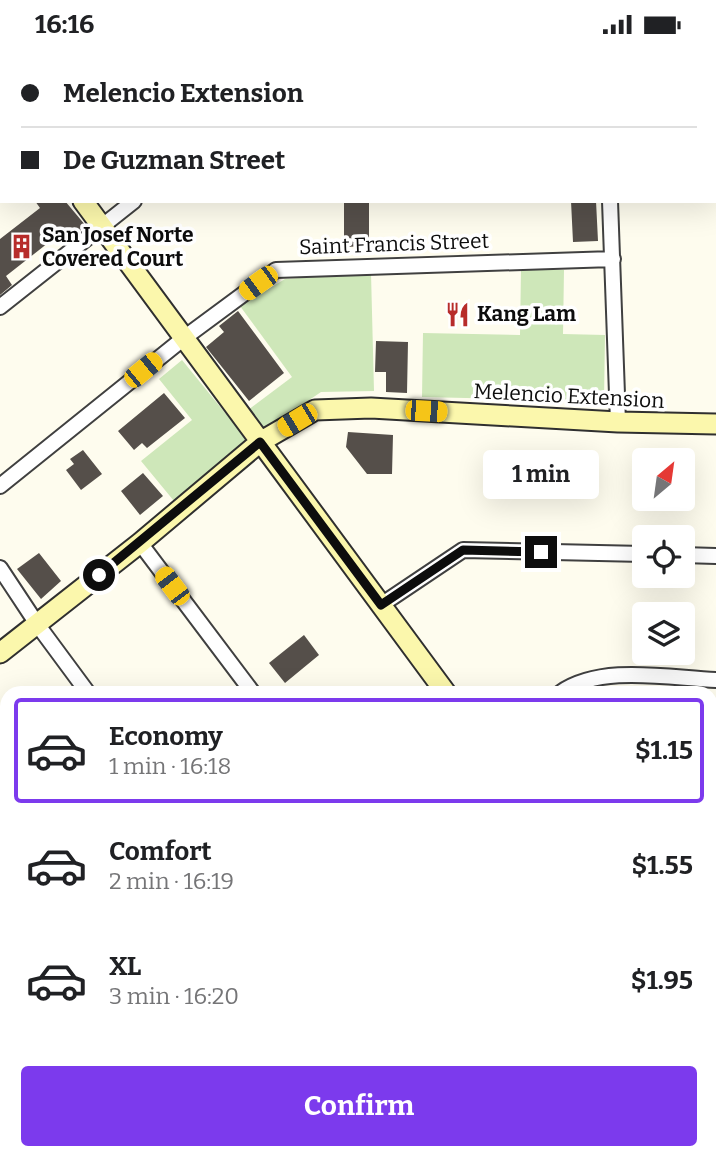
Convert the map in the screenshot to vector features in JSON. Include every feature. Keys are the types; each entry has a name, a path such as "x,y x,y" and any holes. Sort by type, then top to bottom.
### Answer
{"street":[{"path":"84,203 441,686"},
{"path":"0,307 131,203"},
{"path":"610,203 618,422"},
{"name":"Saint Francis Street","path":"0,486 184,338 276,270 613,259"},
{"name":"Melencio Extension","path":"0,653 140,543 260,442 315,409 371,408 618,422 716,424"},
{"path":"140,543 248,686"},
{"path":"381,605 463,550 632,554"},
{"path":"695,555 716,556"},
{"path":"0,568 83,686"},
{"path":"570,686 611,674 716,680"}],"green space":[{"path":"521,269 564,270 563,334 605,335 604,401 422,397 423,333 520,335"},
{"path":"371,273 374,391 321,392 265,430 248,410 292,377 240,306 285,279"},
{"path":"182,360 248,441 174,501 141,461 192,420 159,379"}],"building":[{"path":"36,203 67,203 86,226 69,240 62,232 6,276 12,285 0,295 0,239 40,208"},
{"path":"344,203 369,203 369,246 344,247"},
{"path":"571,203 596,203 598,241 573,242"},
{"path":"238,311 284,373 249,401 206,347 224,332 219,326"},
{"path":"376,341 408,342 407,393 386,392 386,372 375,372"},
{"path":"164,393 185,418 147,448 142,443 134,450 118,431"},
{"path":"348,432 393,435 392,474 367,474 346,447"},
{"path":"83,450 102,474 81,490 66,470 74,464 70,459"},
{"path":"143,473 163,496 140,515 121,491"},
{"path":"39,553 61,581 41,599 17,569"},
{"path":"304,635 319,655 285,683 269,663"}],"place":[{"name":"San Josef Norte Covered Court","path":"22,247"},
{"name":"Kang Lam","path":"457,314"}],"route":[{"path":"99,575 260,442 381,605 463,550 541,552"}]}
